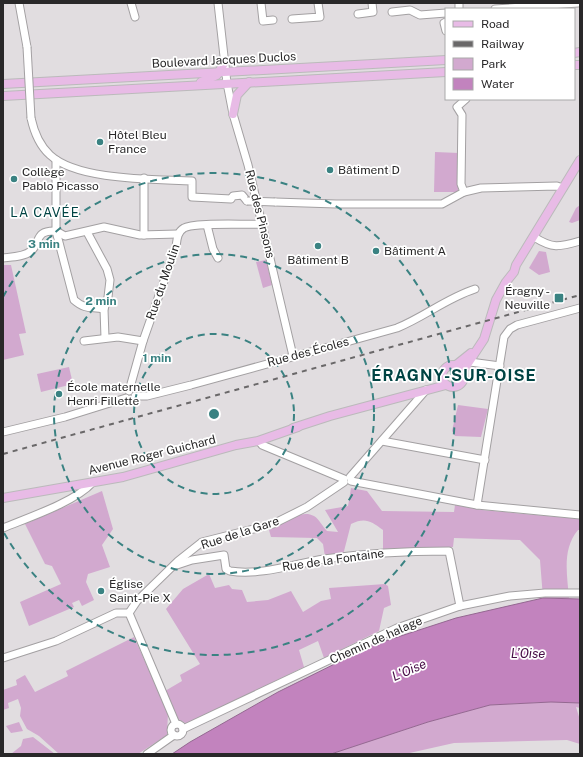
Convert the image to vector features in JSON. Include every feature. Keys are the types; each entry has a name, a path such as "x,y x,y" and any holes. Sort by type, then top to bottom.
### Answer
{"main road":[{"name":"Boulevard Jacques Duclos","path":"3,84 445,60"},
{"path":"199,85 223,72 225,62"},
{"path":"227,83 235,78 248,74 252,70"},
{"name":"Boulevard Jacques Duclos","path":"3,96 445,72"},
{"path":"233,114 237,95 249,82"},
{"path":"459,368 464,378 460,385 453,387 444,382 444,370 449,366 459,368 470,362 484,339 500,290 514,272 516,265 580,160"},
{"path":"459,368 475,348 484,327 495,292 510,268 516,265"},
{"name":"Avenue Roger Guichard","path":"3,498 123,477 236,445 259,441 330,416 426,390 444,382"},
{"name":"Avenue Roger Guichard","path":"236,445 257,436 302,426"},
{"path":"259,441 259,438 271,433"}],"street":[{"path":"19,3 27,47 31,118 38,140 44,150 56,160 79,170 114,176 192,181 192,197 231,199 234,196 242,195 247,201 336,204 442,204 464,192 481,188 557,186 563,188"},
{"path":"131,3 135,17"},
{"path":"218,3 225,62"},
{"path":"261,3 263,21 273,20"},
{"path":"292,19 320,17 318,3"},
{"path":"358,14 373,12 372,3"},
{"path":"509,8 578,3"},
{"path":"392,12 410,10 420,15 445,13"},
{"name":"Rue des Pinsons","path":"223,72 262,224 293,356"},
{"path":"464,192 461,184 462,115 458,107 465,100"},
{"path":"56,160 56,231 74,300 92,309 104,309"},
{"path":"144,178 144,235"},
{"name":"Rue du Moulin","path":"127,394 143,340 176,247 178,234 184,228 207,225 262,224"},
{"path":"207,225 213,249 218,258"},
{"path":"3,258 31,252 35,247 39,236 50,231 56,231 65,236 88,232 104,227 144,235 178,234"},
{"path":"88,232 107,270 110,280 108,297 104,309 105,338"},
{"path":"534,237 558,247 580,241"},
{"name":"Rue des Écoles","path":"127,394 131,400 135,396 146,396 191,385 397,328 462,294 475,289"},
{"path":"477,505 504,337 514,326 580,308"},
{"path":"84,341 118,337 143,340"},
{"path":"470,362 500,366"},
{"name":"Rue de la Gare","path":"129,613 136,601 178,561 202,542 272,524 307,507 347,480 426,390"},
{"path":"3,432 65,417 127,394"},
{"path":"259,441 262,445 347,480 477,505 580,515"},
{"path":"382,441 485,460"},
{"path":"3,528 74,496 86,489 92,483"},
{"name":"Rue de la Fontaine","path":"174,566 192,560 224,555 226,569 230,571 255,571 324,559 394,551 449,551 460,606"},
{"name":"Chemin de halage","path":"183,729 397,628 460,606 516,595 580,593"},
{"path":"3,658 56,641 116,613 129,613 176,724 180,724 183,729 180,736 174,734"},
{"path":"174,734 172,730 176,724"},
{"path":"147,754 174,734"}],"green space":[{"path":"435,152 459,153 458,192 434,192"},
{"path":"580,205 580,220 572,223 569,222 576,208"},
{"path":"539,251 546,252 550,272 539,275 529,268"},
{"path":"266,260 272,285 263,288 256,262"},
{"path":"3,265 11,265 26,333 19,334 24,355 3,360"},
{"path":"69,367 73,384 41,392 37,374"},
{"path":"458,405 488,409 481,437 455,436 452,431"},
{"path":"351,488 367,491 382,511 454,512 455,505 482,510 580,519 580,530 578,530 573,537 568,554 567,571 569,598 543,598 540,560 520,540 454,538 453,547 383,549 383,530 375,524 364,520 351,524 343,555 325,557 323,544 317,538 271,537 269,530 291,518 303,514 314,516 327,531 338,532 325,510 348,506"},
{"path":"102,491 113,529 102,545 110,567 88,574 86,582 94,600 82,606 79,600 72,603 74,607 29,626 20,602 61,584 52,566 45,564 25,524"},
{"path":"209,574 215,588 229,585 232,589 242,590 247,602 268,600 291,591 303,612 321,601 331,599 329,588 385,584 388,586 391,605 384,608 379,631 324,658 318,641 299,650 304,667 187,724 178,719 165,691 182,681 180,675 200,664 166,609 183,589"},
{"path":"134,637 168,713 167,735 138,754 59,754 39,736 27,729 20,716 21,708 18,699 8,703 9,708 3,710 3,690 17,685 16,680 25,675 35,692 68,676 66,671"},
{"path":"551,702 580,703 580,708 576,707 580,720 580,744 567,740 454,743 405,754 331,754 428,722 490,705"},
{"path":"19,722 23,731 11,733 6,726"},
{"path":"33,737 55,754 11,754 21,746 23,739"}],"water":[{"name":"L’Oise","path":"543,598 580,599 580,703 551,702 490,705 428,722 331,754 172,754 190,742 278,692 373,645 456,618"}],"railway":[{"path":"3,454 580,295"},
{"path":"475,754 543,754"}],"place":[{"name":"Hôtel Bleu France","path":"100,142"},
{"name":"Bâtiment D","path":"330,170"},
{"name":"Collège Pablo Picasso","path":"14,179"},
{"name":"Bâtiment B","path":"318,246"},
{"name":"Bâtiment A","path":"376,251"},
{"name":"Éragny - Neuville","path":"559,298"},
{"name":"École maternelle Henri Fillette","path":"59,394"},
{"name":"Église Saint-Pie X","path":"101,591"}],"district":[{"name":"LA CAVÉE","path":"45,212"},
{"name":"ÉRAGNY-SUR-OISE","path":"454,375"}],"water label":[{"name":"L'Oise","path":"409,670"}]}
